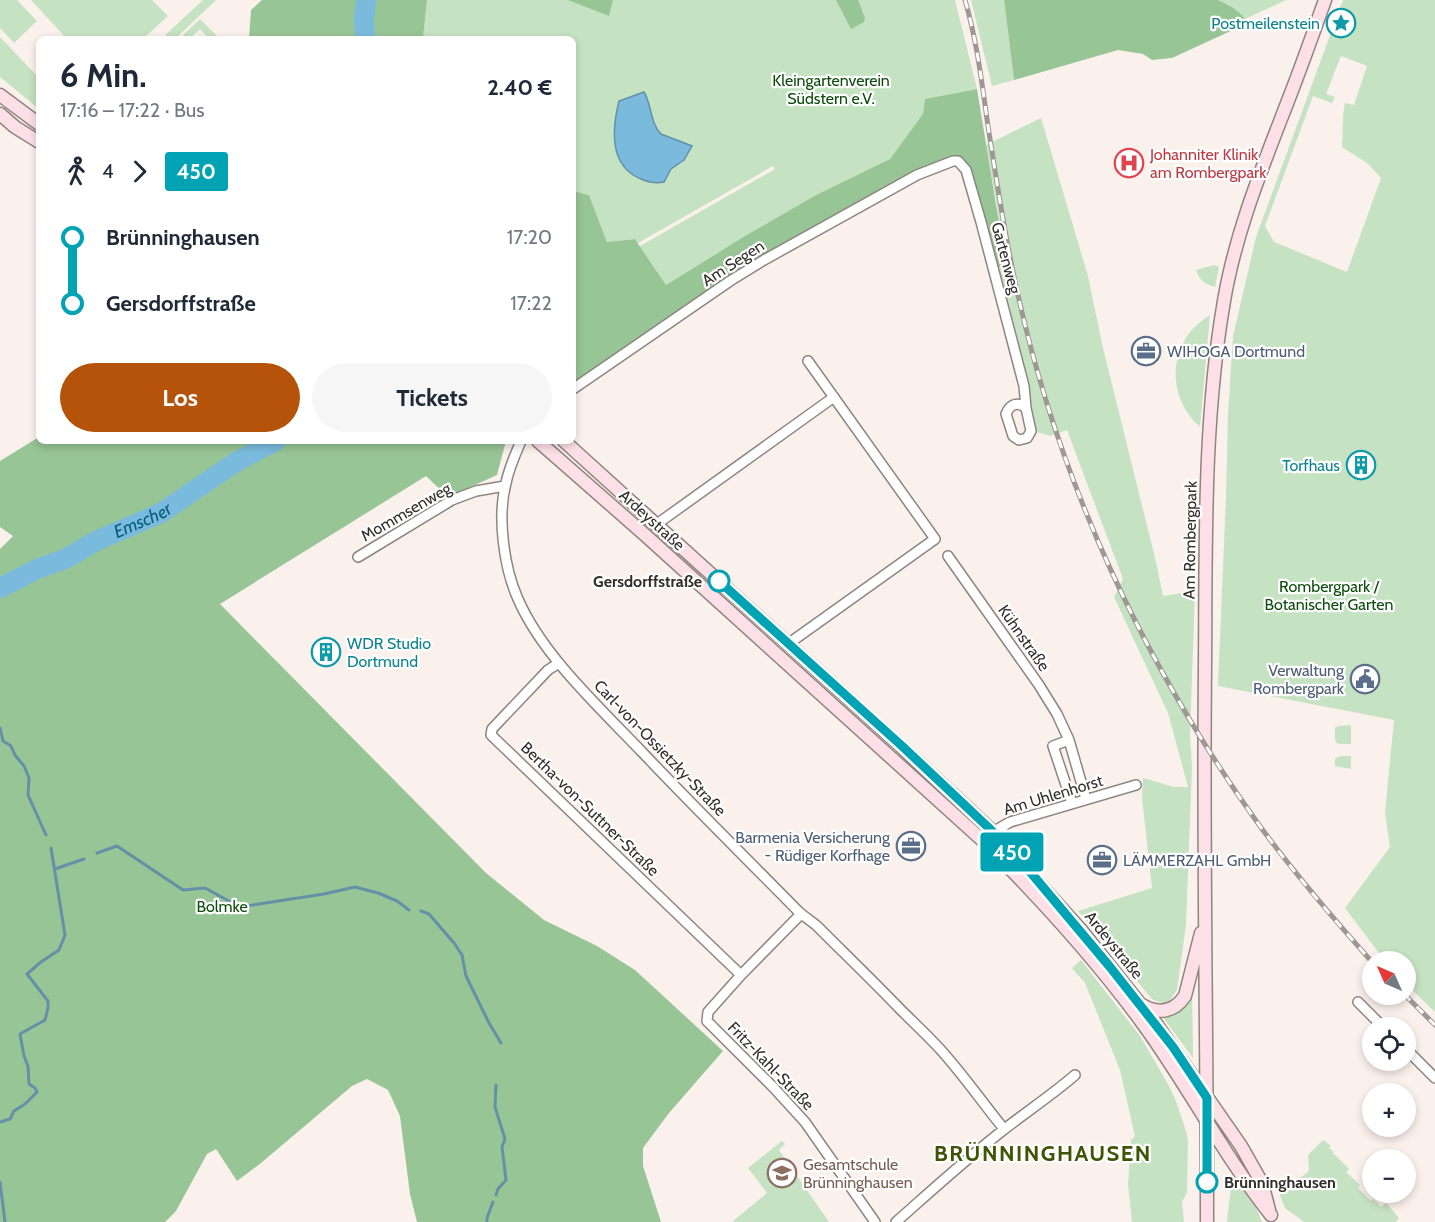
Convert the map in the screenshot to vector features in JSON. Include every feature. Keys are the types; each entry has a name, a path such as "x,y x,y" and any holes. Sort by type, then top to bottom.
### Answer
{"main road":[{"name":"Am Rombergpark","path":"1207,1222 1205,567 1209,447 1216,352 1224,298 1240,235 1265,158 1325,0"},
{"path":"0,95 36,122"},
{"path":"0,114 36,140"},
{"name":"Ardeystraße","path":"541,444 984,842 1024,883 1074,937 1118,990 1148,1031 1271,1219"},
{"name":"Ardeystraße","path":"567,444 993,832 1081,930 1173,1047 1241,1146 1262,1183 1271,1219"},
{"name":"Ardeystraße","path":"1140,1003 1159,1011 1174,1008 1185,996 1205,917"}],"street":[{"name":"Gartenweg","path":"917,174 953,161 958,161 966,170 1024,386 1026,408"},
{"name":"Am Segen","path":"576,387 764,260 917,174"},
{"path":"788,644 935,539 808,362"},
{"path":"657,525 834,397"},
{"name":"Carl-von-Ossietzky-Straße","path":"520,444 512,460 505,486 502,528 508,569 518,599 534,629 559,663 690,802 939,1048 1004,1130"},
{"name":"Mommsenweg","path":"358,557 447,502 476,491 505,486"},
{"name":"Kühnstraße","path":"948,556 1057,714 1069,740 1086,799"},
{"name":"Bertha-von-Suttner-Straße","path":"559,663 548,670 492,729 491,735 741,975"},
{"path":"1069,740 1053,746 1072,803"},
{"name":"Am Uhlenhorst","path":"984,842 993,832 1010,822 1136,785"},
{"path":"741,975 801,914"},
{"name":"Fritz-Kahl-Straße","path":"741,975 708,1012 707,1021 805,1122 875,1222"},
{"path":"1358,1002 1373,1017"},
{"path":"1416,1059 1435,1078"},
{"path":"896,1222 953,1170 1075,1075"}],"green space":[{"path":"0,0 17,0 37,21 14,43 0,28"},
{"path":"31,0 152,0 168,16 146,36 64,36"},
{"path":"203,0 216,0 178,36 164,36"},
{"path":"262,0 427,0 423,36 249,36 251,10"},
{"name":"Kleingartenverein Südstern e.V.","path":"427,0 955,0 977,89 925,99 924,114 890,159 816,195 666,285 640,246 775,169 773,166 638,243 635,239 607,242 589,195 576,192 576,36 423,36"},
{"path":"568,0 613,0 609,16"},
{"path":"836,0 858,0 865,18 864,22 851,29"},
{"path":"971,0 1004,0 1014,80 992,86"},
{"path":"1004,0 1218,0 1235,9 1248,23 1172,58 1152,60 1143,54 1118,50 1014,80"},
{"path":"1218,0 1286,0 1245,19 1229,5"},
{"name":"Rombergpark / Botanischer Garten","path":"1343,0 1435,0 1435,1012 1416,994 1416,951 1377,951 1345,908 1390,847 1385,812 1394,720 1218,686 1233,336 1256,237","holes":["1341,56 1367,66 1354,105 1345,103 1342,147 1367,163 1381,178 1347,272 1274,242 1265,226 1313,96 1332,103 1335,97 1326,94"]},
{"path":"200,19 217,36 206,36 200,29 192,36 182,36"},
{"path":"0,37 36,75 36,107 0,77"},
{"path":"977,89 1007,263 997,268 979,197 966,163 955,156 894,182 762,256 576,383 576,192 589,195 607,242 635,239 666,285 816,195 890,159 923,114 925,99"},
{"path":"1041,118 1088,276 1103,348 1163,596 1195,591 1186,925 1177,990 1165,1003 1152,999 1078,911 1152,888 1142,798 1143,778 1174,787 1188,787 1168,713 1114,597 1123,579 1067,430 1050,436 1037,432 996,296 997,268 1007,263 986,145"},
{"path":"1214,265 1219,267 1215,287 1203,281 1196,270"},
{"path":"1210,315 1200,427 1191,418 1179,396 1176,385 1177,361 1180,349 1191,331"},
{"name":"Bolmke","path":"36,439 36,444 505,444 497,475 448,497 426,476 220,604 486,873 544,920 597,946 635,970 723,1051 669,1113 643,1148 643,1166 661,1222 417,1222 410,1194 400,1116 388,1090 367,1079 352,1086 237,1181 216,1149 207,1154 176,1211 165,1222 0,1222 0,549 13,536 0,527 0,461"},
{"path":"1351,725 1351,744 1336,743 1335,727"},
{"path":"1340,756 1351,756 1351,769 1335,766 1335,759"},
{"path":"1081,960 1140,1036 1176,1101 1188,1141 1187,1193 1182,1202 1184,1222 1132,1222 1128,1184 1131,1140 1135,1136 1120,1070 1085,983 1072,968"},
{"path":"1192,985 1193,1058 1162,1016"},
{"path":"1323,1140 1331,1146 1329,1148 1349,1169 1346,1172 1360,1185 1358,1188 1362,1192 1362,1203 1377,1203 1381,1207 1386,1203 1399,1218 1396,1222 1304,1222 1285,1208 1276,1185 1292,1183 1307,1173 1308,1155"},
{"path":"782,1141 785,1144 779,1150 829,1222 734,1222 767,1193 748,1168"},
{"path":"1233,1169 1255,1205 1262,1222 1227,1222"}],"water":[{"path":"644,92 657,130 661,134 692,146 684,160 671,169 664,182 649,182 631,173 623,165 615,146 615,123 619,101"}],"waterway":[{"name":"Emscher","path":"365,36 366,0"},
{"name":"Emscher","path":"0,588 37,569 65,559 96,541 161,513 236,462 270,444"},
{"path":"0,728 3,741 11,746 24,766 29,778 28,795 46,835"},
{"path":"97,853 117,846 183,890 205,888 240,907 355,887 397,901 409,910"},
{"path":"0,1122 10,1119 14,1111 37,1092 29,1084 28,1066 20,1034 45,1020 48,1008 48,1001 27,974 59,950 65,935 51,848"},
{"path":"55,869 84,859"},
{"path":"421,911 429,914 462,955 466,976 501,1043"},
{"path":"496,1085 495,1107 505,1139 502,1147 506,1180 496,1195"},
{"path":"0,1182 5,1222"},
{"path":"487,1222 493,1202"}],"railway":[{"path":"965,0 976,47 1009,253 1018,295 1057,435 1082,503 1143,636 1216,762 1284,858 1362,951"},
{"path":"1415,1005 1435,1025"}],"bus line":[{"name":"450","path":"719,581 902,746 990,829 1081,930 1173,1047 1207,1098 1207,1182"}],"place":[{"name":"Postmeilenstein","path":"1341,23"},
{"name":"Johanniter Klinik am Rombergpark","path":"1129,163"},
{"name":"WIHOGA Dortmund","path":"1146,351"},
{"name":"Torfhaus","path":"1361,465"},
{"name":"Gersdorffstraße","path":"719,581"},
{"name":"WDR Studio Dortmund","path":"326,652"},
{"name":"Verwaltung Rombergpark","path":"1365,679"},
{"name":"Barmenia Versicherung - Rüdiger Korfhage","path":"911,846"},
{"name":"LÄMMERZAHL GmbH","path":"1102,860"},
{"name":"Gesamtschule Brünninghausen","path":"782,1173"},
{"name":"Brünninghausen","path":"1207,1182"}],"district":[{"name":"BRÜNNINGHAUSEN","path":"1043,1153"}]}
